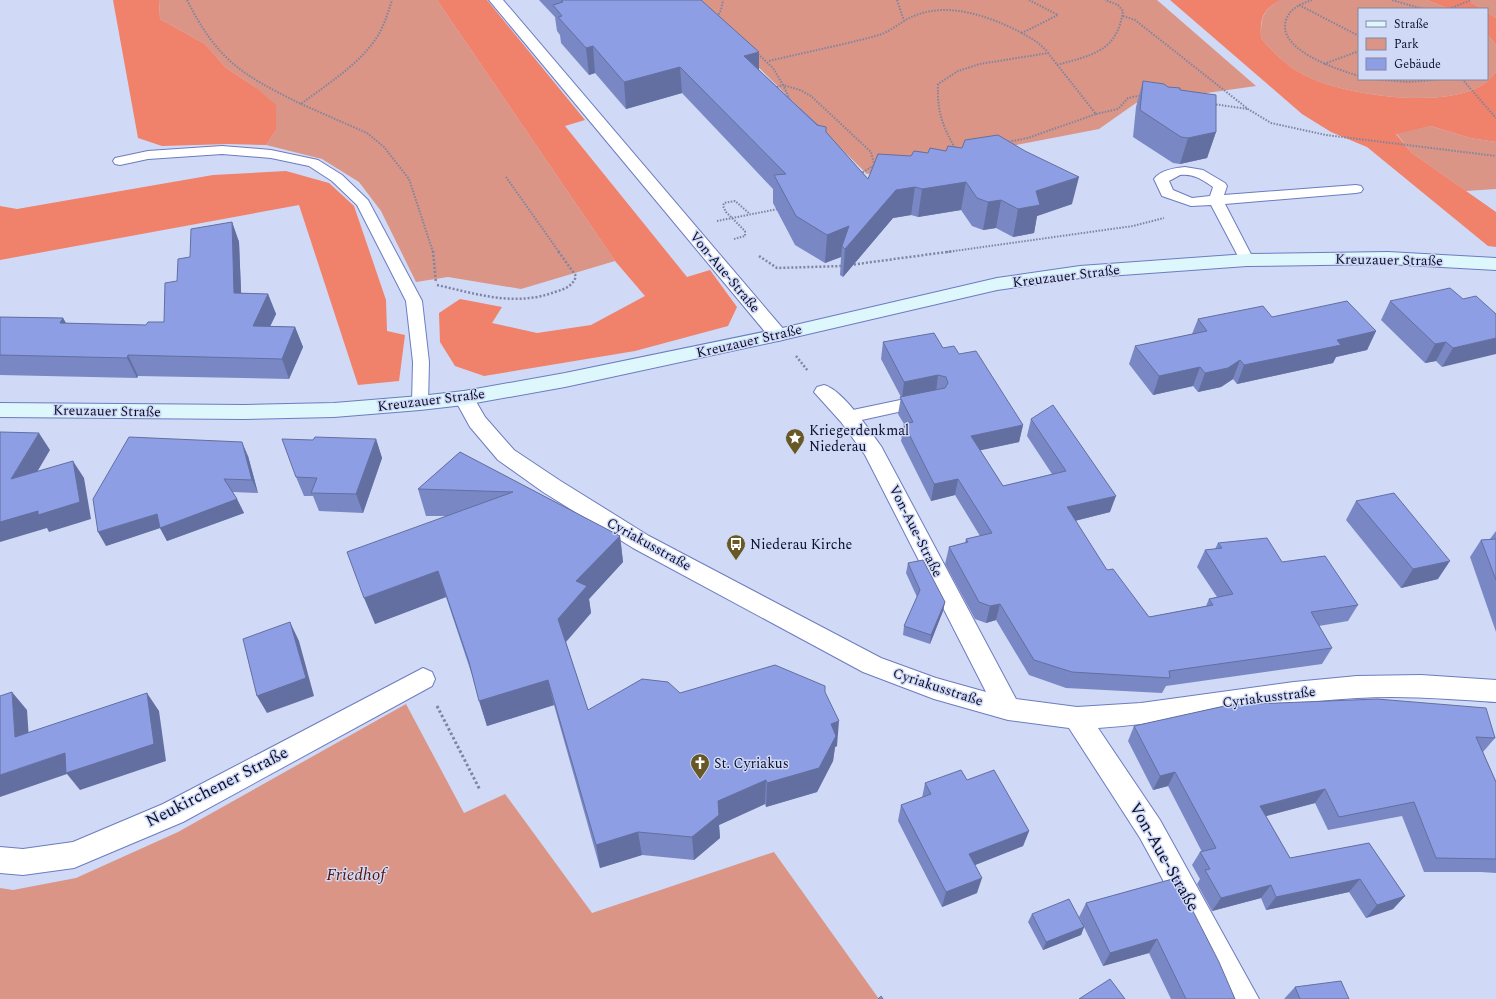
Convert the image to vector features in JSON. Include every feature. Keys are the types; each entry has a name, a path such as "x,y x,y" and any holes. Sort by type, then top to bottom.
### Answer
{"main road":[{"name":"Kreuzauer Straße","path":"0,410 264,412 334,410 420,403 464,398 572,379 778,335 997,284 1080,272 1247,260 1388,258 1496,264"}],"street":[{"name":"Von-Aue-Straße","path":"496,0 778,335"},
{"name":"Von-Aue-Straße","path":"824,392 848,417 874,451 1008,709"},
{"name":"Cyriakusstraße","path":"464,398 477,422 506,455 551,486 642,542 872,665 934,688 1008,709 1078,718 1141,714 1294,693 1357,687 1421,686 1496,692"},
{"name":"Neukirchener Straße","path":"0,860 23,862 74,855 166,816 423,679"},
{"name":"Von-Aue-Straße","path":"1078,718 1150,829 1244,999"}],"lane":[{"path":"120,161 148,155 182,151 222,150 271,154 312,163 338,178 363,203 414,301 421,362 420,403"},
{"path":"1247,260 1216,200 1356,189"},
{"path":"848,417 936,399"}],"path":[{"path":"187,0 211,42 232,64 261,84 301,104 367,133 384,147 409,179 433,251 436,285 505,300 540,298 567,288 574,282 576,276 506,177"},
{"path":"301,104 355,62 376,38 386,18 392,0"},
{"path":"718,20 716,16 721,10 722,0"},
{"path":"897,0 904,21"},
{"path":"1022,33 1058,15 1029,0"},
{"path":"1057,65 1102,50 1117,34 1123,16 1123,10 1105,0"},
{"path":"1312,0 1299,4 1287,14 1284,26 1289,39 1303,52 1324,64 1358,76"},
{"path":"1392,0 1420,8"},
{"path":"1451,8 1471,0"},
{"path":"1299,4 1358,35"},
{"path":"768,61 883,34 919,14 947,11 968,12 999,22 1037,42 1048,53 1096,114"},
{"path":"1123,16 1135,20 1248,109 1271,123 1326,135 1496,156"},
{"path":"1324,64 1358,51"},
{"path":"756,53 768,61 777,72 793,105"},
{"path":"957,152 946,132 937,104 938,84 958,71 980,64 1048,53"},
{"path":"1381,80 1405,83 1437,80"},
{"path":"1463,80 1469,84 1485,107 1496,118"},
{"path":"772,88 783,85 800,90 811,96 872,152 874,164"},
{"path":"1006,142 1028,138 1096,114 1118,109 1128,98 1143,95 1150,96"},
{"path":"1210,104 1248,109"},
{"path":"853,175 861,174 874,164 882,163"},
{"path":"861,174 866,178"},
{"path":"733,240 745,236 745,231 723,206 724,203 728,201 735,201 750,214"},
{"path":"716,222 732,217 779,209"},
{"path":"759,256 777,268 858,265 1133,226 1167,217"},
{"path":"778,335 824,392"},
{"path":"423,679 480,790"}],"green space":[{"path":"159,0 437,0 615,261 521,289 448,277 416,282 381,211 359,182 322,159 266,145 276,130 255,87 225,67 205,44 160,19"},
{"path":"690,0 1157,0 1256,86 1136,103 1099,129 867,174"},
{"path":"1281,0 1427,0 1447,8 1358,8 1358,80 1488,80 1488,35 1496,45 1496,72 1488,81 1477,88 1460,94 1440,97 1395,97 1350,90 1330,85 1313,79 1290,66 1272,51 1261,38 1261,25 1264,15 1270,7"},
{"path":"1468,0 1496,0 1496,18 1488,13 1488,8 1480,8"},
{"path":"1431,126 1470,138 1496,142 1496,189 1466,191 1412,153 1396,133"},
{"name":"Friedhof","path":"406,704 464,813 505,794 592,913 774,852 879,999 0,999 0,888 13,890 76,878 178,832"}],"shaded area":[{"path":"113,0 159,0 160,19 205,44 225,67 255,87 276,105 276,130 266,145 228,144 162,146 138,138"},
{"path":"437,0 487,0 585,120 565,126 687,277 710,270 737,307 728,326 635,351 484,376 455,366 440,342 439,313 460,299 502,307 492,323 537,333 591,325 645,296 615,261"},
{"path":"1170,0 1281,0 1266,11 1261,25 1261,38 1272,51 1297,71 1313,79 1350,90 1395,97 1440,97 1460,94 1477,88 1488,81 1496,72 1496,142 1470,138 1431,126 1396,134 1412,153 1496,212 1496,247 1488,246 1367,147 1331,132 1302,114"},
{"path":"1427,0 1468,0 1480,8 1447,8"},
{"path":"1488,13 1496,18 1496,45 1488,35"},
{"path":"286,171 329,183 354,206 386,300 387,331 405,335 399,381 358,385 299,205 0,260 0,206 17,209 213,175"}],"building":[{"path":"561,0 701,0 759,52 744,56 817,125 826,127 826,132 868,179 878,154 911,156 914,151 928,153 930,148 946,151 948,146 962,148 965,140 998,135 1025,151 1079,177 1036,191 1040,205 1018,209 1001,200 988,202 977,198 966,182 922,189 915,187 896,190 845,249 842,246 849,226 827,235 796,216 774,175 786,174 680,67 624,82 593,46 586,48 558,17 562,16 553,5 563,2"},
{"path":"1143,81 1164,84 1168,87 1180,88 1180,90 1216,95 1216,132 1188,138 1181,137 1140,110"},
{"path":"232,222 234,293 268,294 253,326 295,327 282,359 128,355 127,358 0,355 0,317 63,318 60,323 146,325 148,322 164,322 165,283 177,281 178,259 190,257 191,229"},
{"path":"1450,288 1463,299 1476,296 1496,314 1496,338 1453,348 1446,342 1435,344 1390,301"},
{"path":"1347,301 1376,331 1337,340 1341,345 1244,365 1240,360 1228,368 1205,373 1200,367 1159,376 1135,346 1207,331 1198,319 1263,306 1272,317"},
{"path":"934,333 943,348 954,346 959,354 976,351 1023,425 971,436 1003,486 1066,471 1031,419 1053,405 1116,496 1067,507 1107,570 1113,569 1149,617 1213,605 1209,599 1233,594 1205,550 1222,548 1218,543 1267,538 1282,562 1325,556 1358,605 1311,612 1332,648 1169,671 1170,678 1072,672 1034,660 1000,604 990,606 979,602 949,547 968,542 966,539 992,533 958,479 934,484 904,424 913,422 900,397 945,388 948,383 946,377 938,375 904,382 883,342"},
{"path":"0,432 39,433 11,479 73,461 80,502 38,515 38,511 0,522"},
{"path":"129,437 242,442 252,480 224,479 237,499 160,528 157,514 98,532 93,499"},
{"path":"315,437 376,439 356,494 311,493 317,478 296,477 282,439 313,440"},
{"path":"460,452 620,536 576,581 587,586 558,619 588,710 642,679 668,682 680,693 775,665 825,686 825,692 839,721 831,724 836,736 819,768 767,783 766,780 718,801 719,815 692,837 638,832 596,845 548,680 479,701 469,662 438,571 364,598 347,552 513,492 418,489"},
{"path":"1394,493 1450,561 1413,569 1356,501"},
{"path":"1496,539 1496,580 1481,540"},
{"path":"923,560 945,602 931,635 904,626 920,590 908,563"},
{"path":"290,622 306,678 257,696 243,639"},
{"path":"12,692 15,737 147,693 154,744 66,773 65,753 0,775 0,696"},
{"path":"1377,699 1486,708 1495,738 1476,737 1496,782 1496,859 1436,858 1414,802 1339,817 1325,789 1260,806 1290,858 1369,843 1405,896 1377,905 1360,879 1276,897 1271,885 1221,898 1205,870 1210,869 1200,852 1216,848 1175,772 1160,776 1134,726 1229,705"},
{"path":"961,770 967,780 994,770 1029,831 969,854 982,878 946,892 901,805 931,794 925,783"},
{"path":"1176,878 1219,962 1235,999 1186,999 1157,939 1110,953 1086,903"},
{"path":"1069,899 1084,927 1046,942 1032,914"},
{"path":"1110,979 1125,999 1079,999"},
{"path":"1341,981 1349,999 1300,999 1295,987"}],"place":[{"name":"Kriegerdenkmal Niederau","path":"795,455"},
{"name":"Niederau Kirche","path":"736,561"},
{"name":"St. Cyriakus","path":"700,780"}]}
